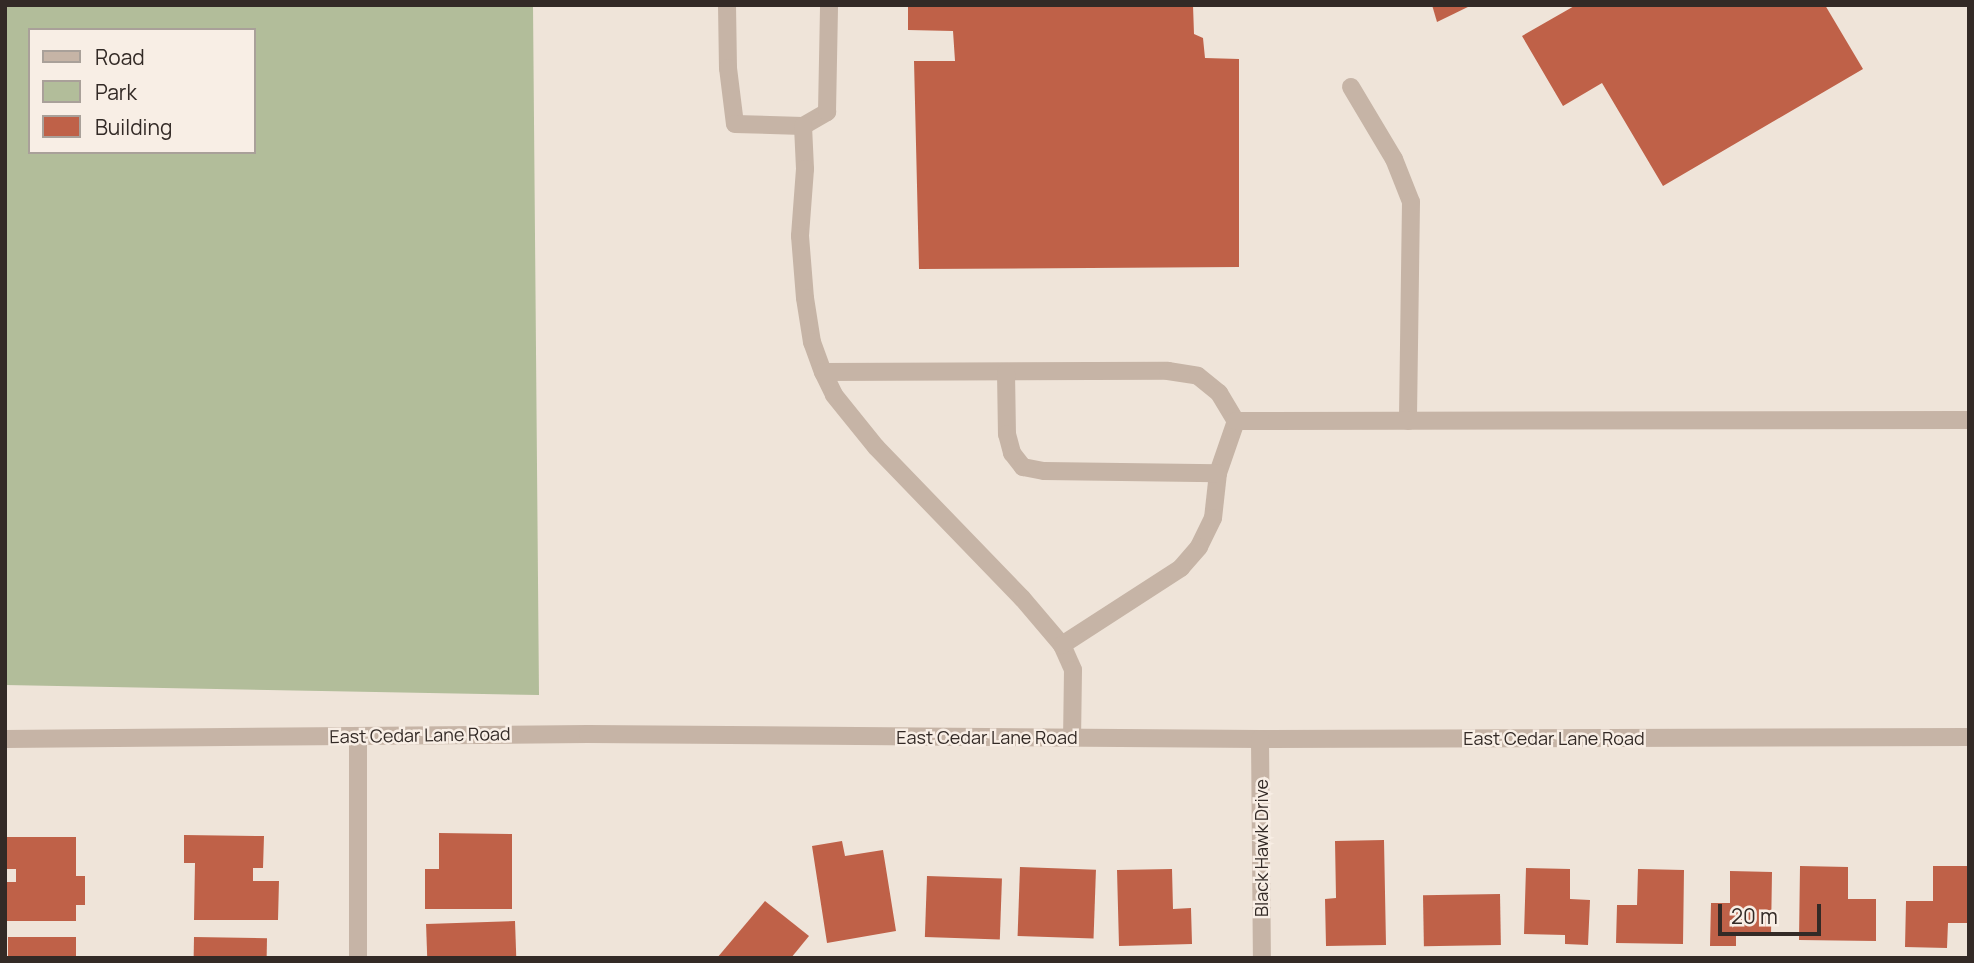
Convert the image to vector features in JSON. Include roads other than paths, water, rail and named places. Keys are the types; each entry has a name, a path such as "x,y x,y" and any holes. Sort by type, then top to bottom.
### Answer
{"street":[{"path":"727,5 727,68 734,124 803,126 827,112 829,5"},
{"path":"1351,87 1394,159 1411,202 1408,421"},
{"path":"803,126 806,169 800,236 804,298 813,342 823,372 834,395 876,447 1022,598 1062,645 1073,670 1072,737"},
{"path":"823,372 1168,371 1198,376 1219,393 1236,421"},
{"path":"1006,372 1007,434 1012,453 1023,467 1044,471 1218,473"},
{"path":"1236,421 1969,419"},
{"path":"1062,645 1181,568 1199,547 1213,518 1218,473 1236,421"},
{"name":"East Cedar Lane Road","path":"5,739 588,734 1260,739 1969,737"},
{"path":"358,736 358,958"},
{"name":"Black Hawk Drive","path":"1260,739 1262,958"}]}
